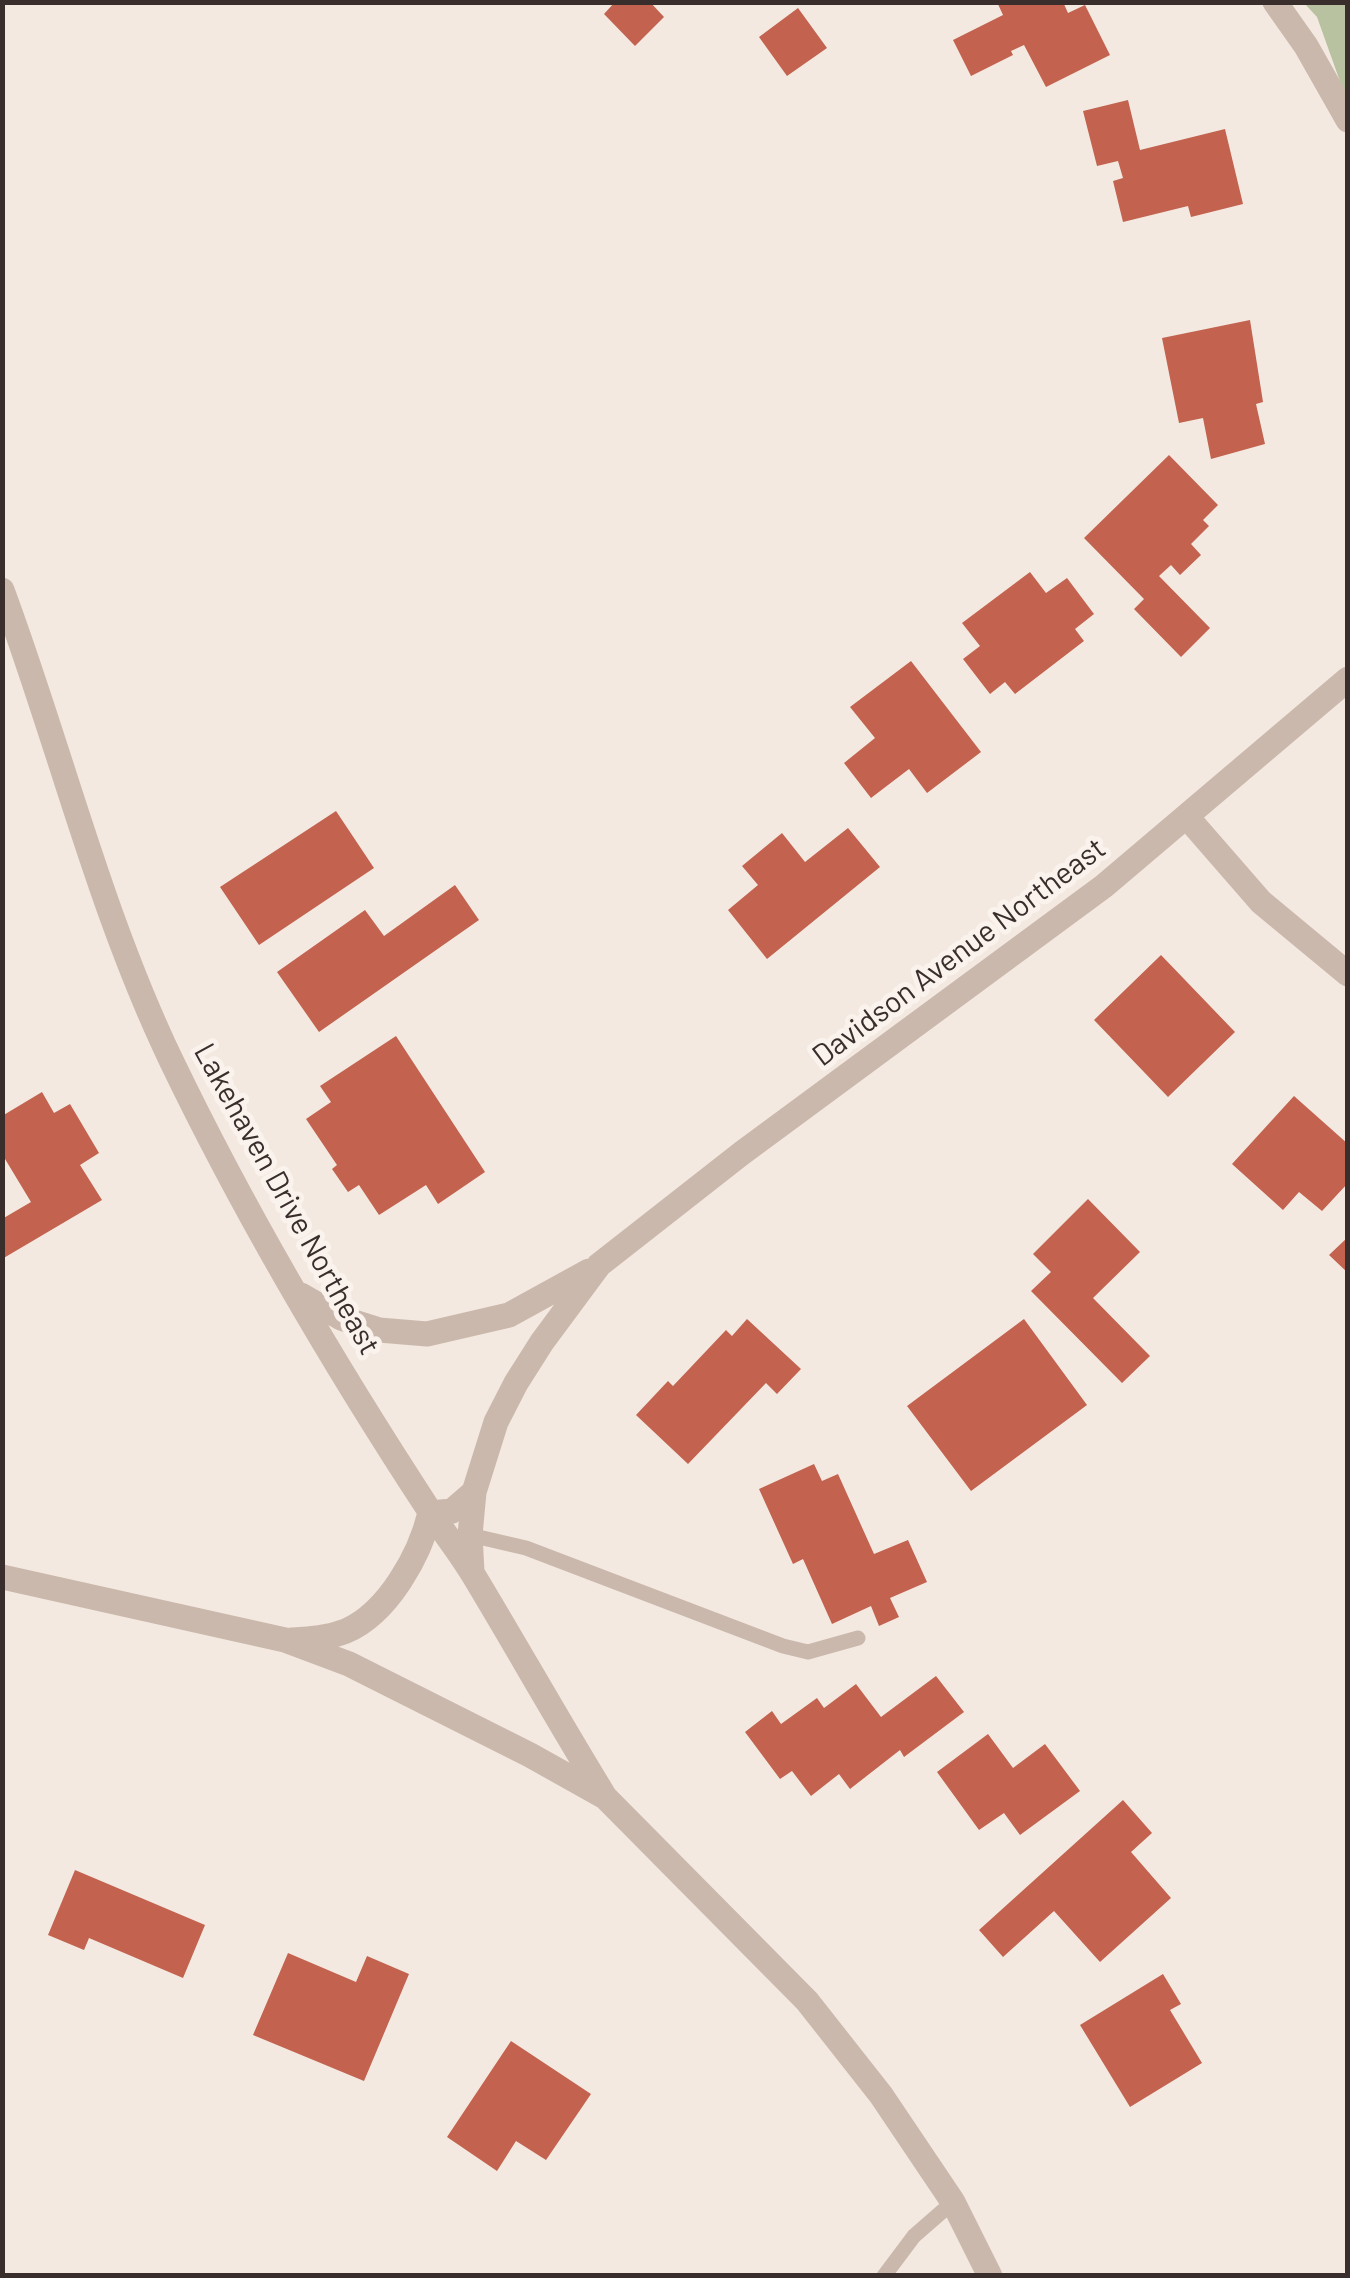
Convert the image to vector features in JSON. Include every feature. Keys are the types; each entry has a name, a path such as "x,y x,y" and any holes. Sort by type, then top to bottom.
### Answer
{"street":[{"path":"1275,2 1306,46 1348,120"},
{"name":"Lakehaven Drive Northeast","path":"2,590 128,964 171,1060 296,1292 472,1574 605,1798"},
{"name":"Davidson Avenue Northeast","path":"296,1292 342,1318 379,1330 426,1334 509,1315 599,1265 742,1153 1104,886 1348,678"},
{"path":"1187,817 1261,902 1348,974"},
{"name":"Davidson Avenue Northeast","path":"472,1574 474,1492 496,1422 542,1342 599,1265"},
{"path":"286,1640 322,1638 349,1630 369,1616 420,1546 430,1512 452,1511 474,1492"},
{"path":"2,1578 286,1640 349,1664 530,1755 605,1798 807,2001 881,2095 953,2202 990,2276"}],"lane":[{"path":"470,1535 526,1548 783,1646 808,1652 858,1638"},
{"path":"884,2276 914,2236 953,2202"}],"green space":[{"path":"1304,3 1347,3 1347,101 1317,17"}],"building":[{"path":"615,2 650,2 664,17 635,46 604,14"},
{"path":"997,2 1063,2 1068,13 1085,5 1110,55 1046,87 1024,45 1011,51 1013,55 971,76 953,40 1003,15"},
{"path":"798,8 827,48 787,76 759,37"},
{"path":"1128,100 1140,150 1225,129 1243,204 1191,217 1188,206 1123,222 1113,181 1123,178 1118,161 1097,166 1083,111"},
{"path":"1250,320 1263,402 1256,404 1265,444 1211,459 1203,418 1179,423 1162,338"},
{"path":"1169,455 1218,505 1203,520 1209,526 1191,544 1201,555 1180,575 1171,565 1159,576 1210,628 1181,657 1134,609 1144,599 1084,538"},
{"path":"1030,572 1046,593 1067,578 1094,614 1075,629 1084,641 1015,694 1005,682 990,694 963,659 980,646 962,623"},
{"path":"911,661 981,752 927,793 909,769 871,798 844,763 875,738 850,707"},
{"path":"336,811 374,868 259,945 220,887"},
{"path":"848,828 880,867 767,959 728,910 758,885 742,866 782,833 805,862"},
{"path":"455,885 479,920 319,1032 277,972 365,910 384,936"},
{"path":"1161,955 1235,1032 1168,1097 1094,1020"},
{"path":"396,1036 485,1172 438,1204 426,1185 379,1215 359,1185 348,1192 332,1169 337,1165 306,1119 331,1102 320,1086"},
{"path":"42,1092 54,1113 70,1104 99,1153 80,1165 102,1200 2,1259 2,1219 31,1202 2,1154 2,1116"},
{"path":"1294,1096 1348,1144 1348,1183 1322,1211 1299,1192 1283,1210 1232,1164"},
{"path":"1088,1199 1140,1252 1093,1298 1150,1356 1122,1383 1031,1291 1051,1272 1033,1254"},
{"path":"1348,1237 1348,1273 1329,1255"},
{"path":"747,1319 801,1369 777,1394 766,1383 688,1464 636,1415 668,1381 673,1386 726,1330 732,1336"},
{"path":"1024,1319 1087,1405 971,1491 907,1406"},
{"path":"814,1464 822,1481 838,1474 874,1554 908,1540 927,1582 890,1598 899,1617 879,1626 871,1606 832,1624 803,1559 793,1564 759,1489"},
{"path":"936,1676 964,1712 904,1757 900,1750 850,1789 839,1774 811,1796 792,1771 780,1779 745,1732 772,1711 781,1724 817,1698 824,1708 856,1684 881,1717"},
{"path":"988,1734 1013,1768 1045,1744 1080,1791 1020,1835 1004,1813 979,1830 937,1772"},
{"path":"1123,1800 1152,1833 1131,1852 1171,1898 1100,1962 1054,1911 1003,1957 979,1930"},
{"path":"75,1870 205,1925 183,1978 89,1938 84,1950 48,1935"},
{"path":"288,1953 356,1982 367,1956 409,1974 364,2081 253,2035"},
{"path":"1163,1974 1181,2004 1170,2010 1202,2063 1130,2107 1080,2025"},
{"path":"511,2041 591,2094 546,2160 516,2141 497,2171 447,2137"}]}
